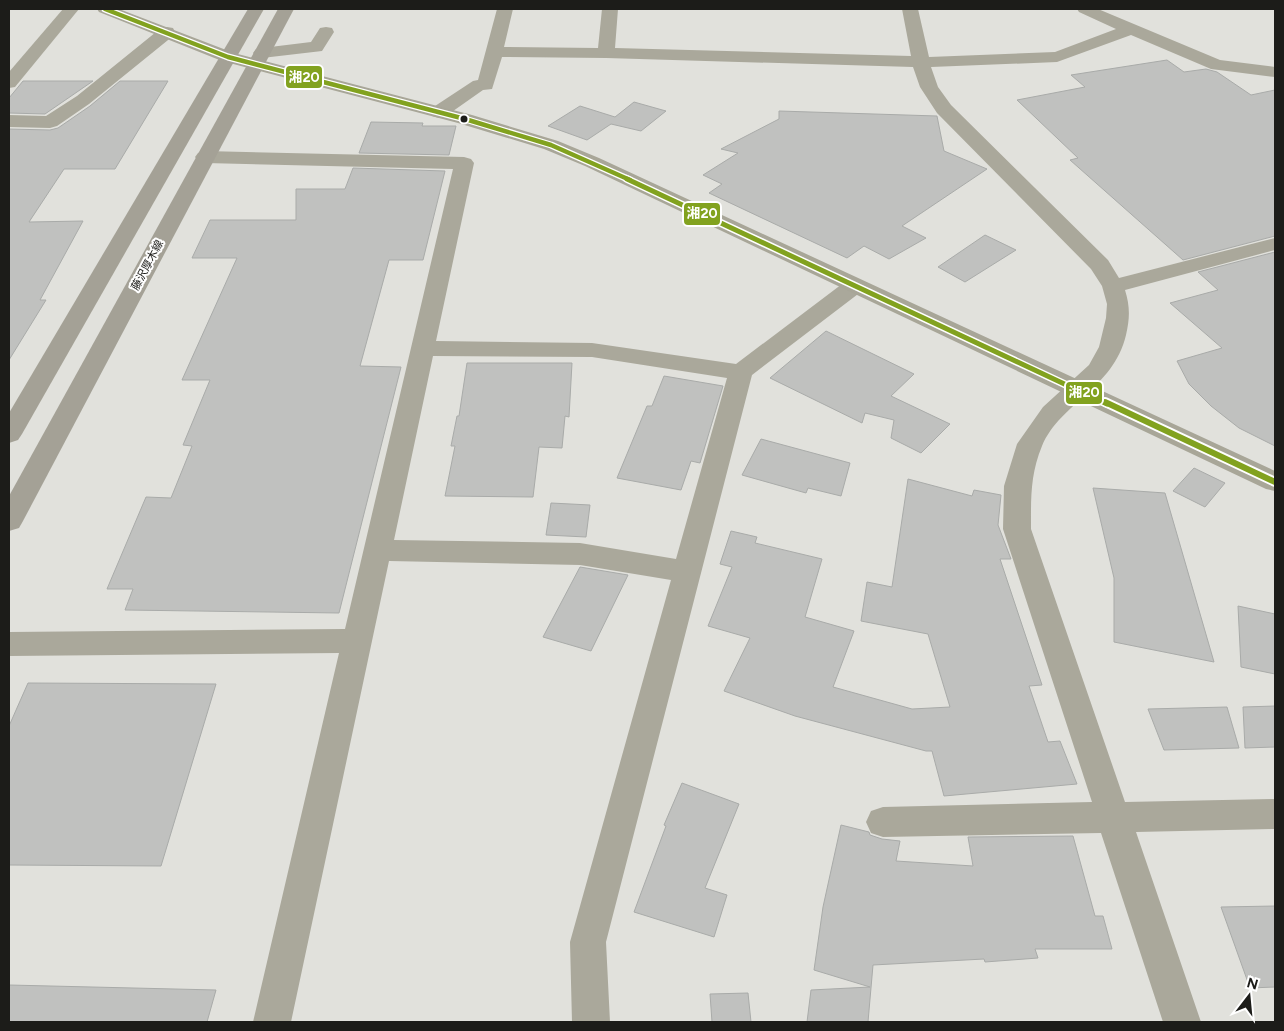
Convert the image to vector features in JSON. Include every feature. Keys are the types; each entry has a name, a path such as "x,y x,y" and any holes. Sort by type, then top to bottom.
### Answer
{"main road":[{"path":"9,434 256,9"},
{"name":"藤沢厚木線","path":"9,521 286,9"}],"street":[{"path":"9,83 71,9"},
{"path":"105,9 228,57 259,58 316,47 326,32"},
{"path":"439,112 479,85 486,85 505,9"},
{"path":"606,53 610,9"},
{"path":"910,9 922,62 922,71 931,92 944,109 1100,265 1114,286 1118,304 1118,318 1111,347 1098,370 1052,413 1030,444 1017,486 1017,529 1182,1022"},
{"path":"1085,9 1217,64 1275,72"},
{"path":"494,52 606,53 922,62 1057,57 1130,29"},
{"path":"9,121 50,122 83,100 167,32"},
{"path":"259,58 516,134 584,158 1275,482"},
{"path":"205,157 464,163 272,1022"},
{"path":"1114,286 1275,244"},
{"path":"591,1022 588,942 741,372 854,286"},
{"path":"422,348 592,350 741,372"},
{"path":"376,550 580,554 687,572"},
{"path":"9,644 356,641"},
{"path":"883,822 1275,814"}],"building":[{"path":"1167,60 1184,72 1206,69 1217,72 1251,95 1275,90 1275,236 1183,260 1070,160 1078,158 1017,100 1085,87 1071,75"},
{"path":"23,81 93,81 45,114 9,113 9,98"},
{"path":"120,81 168,81 115,169 64,169 29,222 83,221 40,300 46,300 9,360 9,129 50,130 58,128 90,106"},
{"path":"634,102 666,111 641,131 611,124 587,140 548,126 580,106 615,117"},
{"path":"779,111 937,116 944,151 987,169 902,226 926,238 889,259 864,246 847,258 709,193 722,184 703,175 738,153 721,149 779,119"},
{"path":"371,122 423,123 422,126 456,126 449,155 359,153"},
{"path":"353,168 445,171 423,260 389,260 360,366 401,367 339,613 125,610 133,589 107,589 146,497 171,498 192,446 183,445 210,380 182,380 237,258 192,258 210,220 296,220 296,189 345,189"},
{"path":"985,235 1016,250 965,282 938,267"},
{"path":"1275,252 1275,446 1239,428 1211,406 1189,384 1177,361 1222,348 1170,303 1218,290 1198,272"},
{"path":"826,331 914,374 891,396 950,424 921,453 891,438 894,420 865,413 862,423 770,378"},
{"path":"467,363 572,363 569,417 565,416 562,448 539,447 533,497 445,496 455,446 451,446 457,416 459,416"},
{"path":"664,376 723,386 700,463 691,461 681,490 617,478 647,406 652,406"},
{"path":"761,439 850,463 841,496 808,488 806,493 742,475"},
{"path":"1194,468 1225,483 1205,507 1173,491"},
{"path":"908,479 972,496 974,490 1001,495 998,525 1011,559 1000,559 1042,685 1029,686 1048,742 1060,741 1077,784 944,796 932,751 795,716 724,691 750,638 708,626 732,567 720,564 731,531 757,537 755,543 822,559 805,617 854,631 833,687 912,709 950,707 928,634 861,621 867,582 892,587"},
{"path":"1093,488 1165,493 1214,662 1114,642 1114,578"},
{"path":"551,503 590,505 586,537 546,535"},
{"path":"580,567 628,575 591,651 543,637"},
{"path":"1238,606 1275,614 1275,674 1241,667"},
{"path":"28,683 216,684 161,866 9,865 9,726"},
{"path":"1275,706 1275,747 1245,748 1243,707"},
{"path":"1227,707 1239,748 1164,750 1148,709"},
{"path":"682,783 739,804 705,888 727,895 714,937 634,912 666,826 664,825"},
{"path":"841,825 869,832 870,835 882,839 900,841 896,861 973,866 968,837 1073,836 1095,916 1103,916 1112,949 1035,949 1038,958 985,962 984,959 873,965 868,1022 807,1022 811,990 870,987 814,970 823,907"},
{"path":"1275,906 1275,987 1250,988 1221,907"},
{"path":"9,985 216,990 207,1022 9,1022"},
{"path":"748,993 751,1022 712,1022 710,994"}],"transit line":[{"name":"湘20","path":"105,9 228,57 465,119 551,145 592,162 1275,482"}]}
